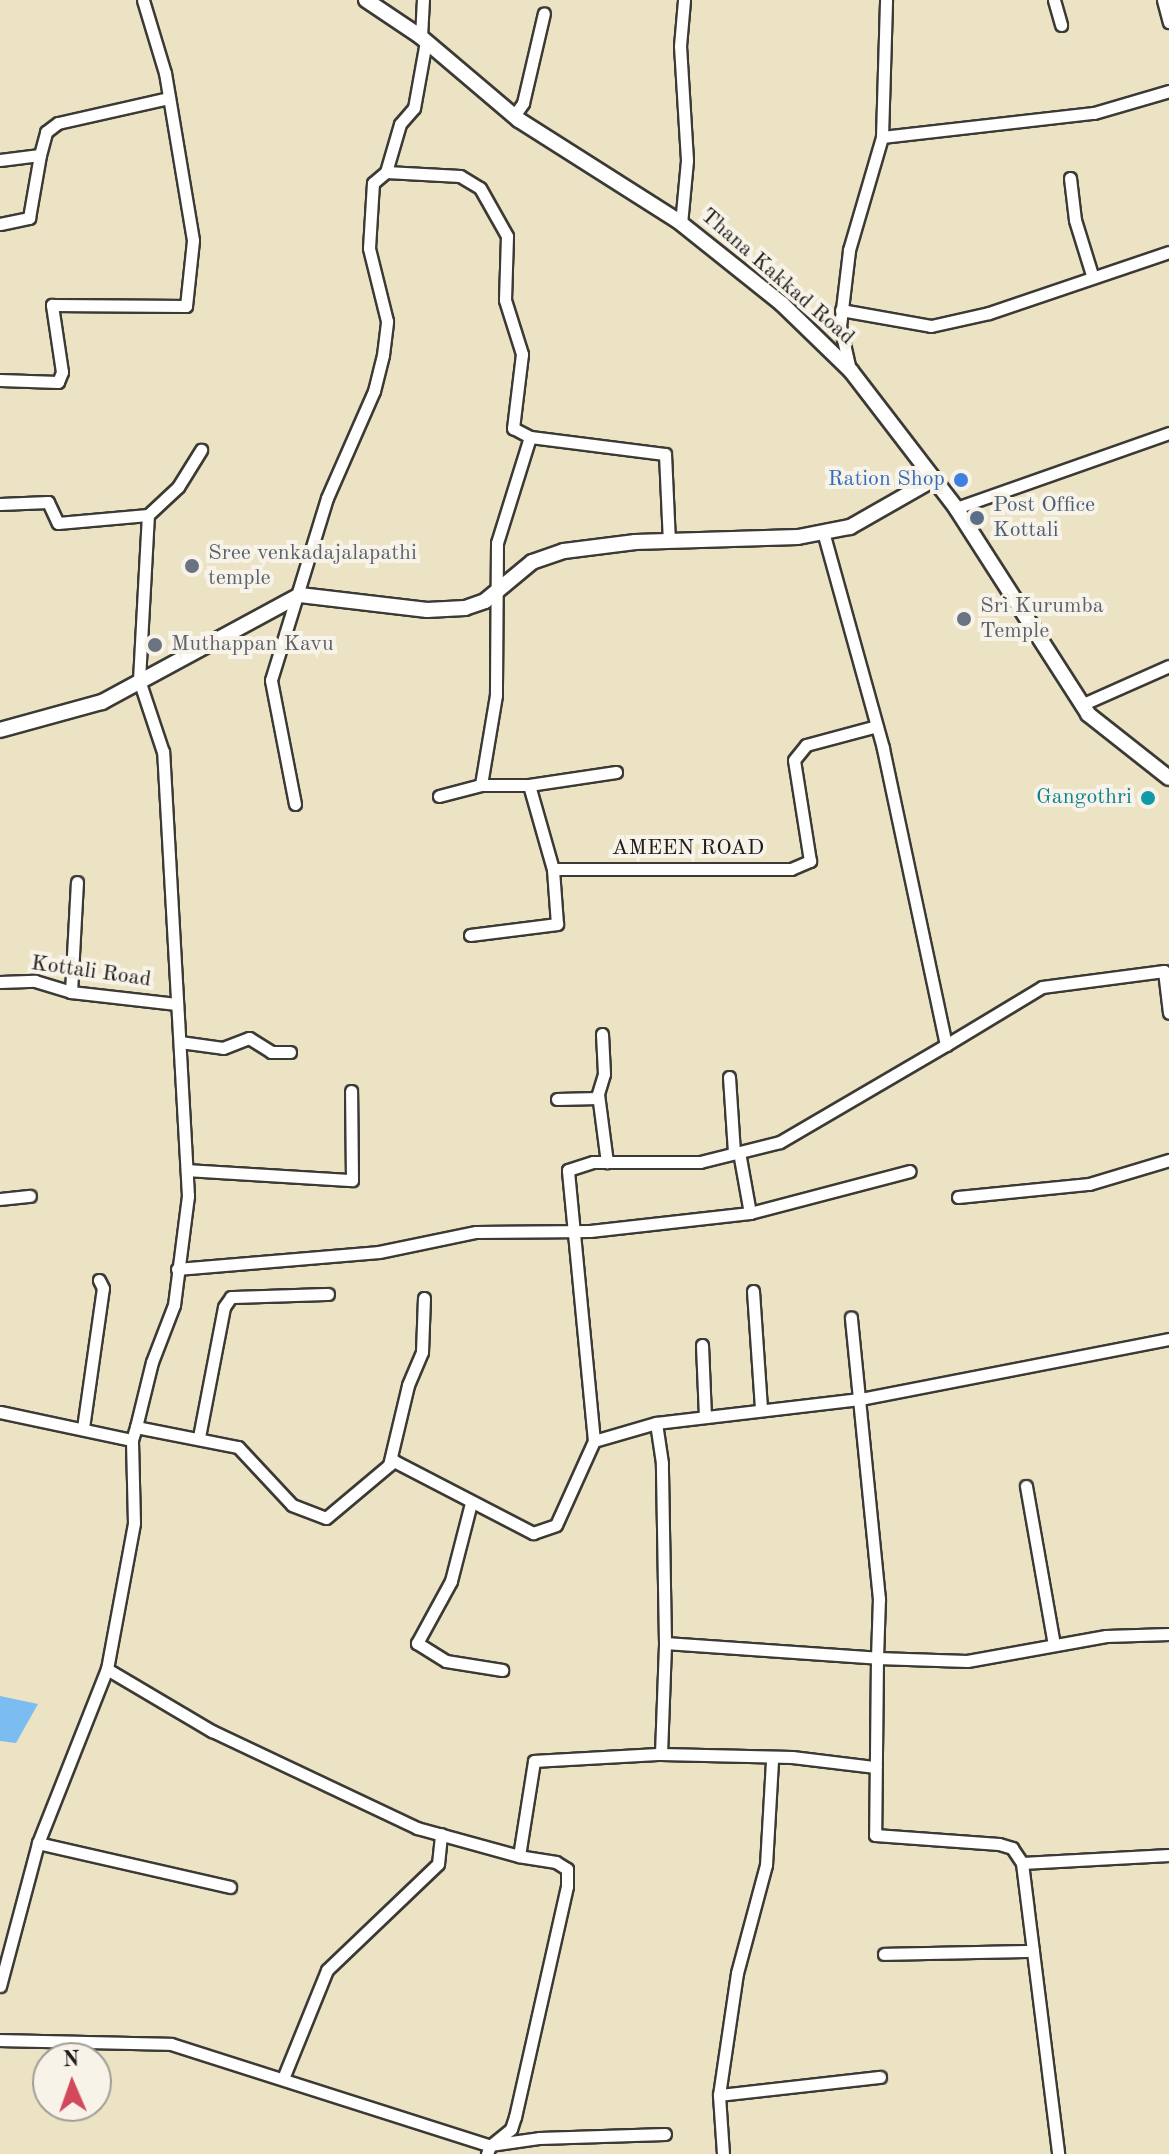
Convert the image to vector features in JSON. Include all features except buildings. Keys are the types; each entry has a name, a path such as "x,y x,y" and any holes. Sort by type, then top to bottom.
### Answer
{"main road":[{"name":"Thana Kakkad Road","path":"366,0 424,39 514,116 681,224 782,304 851,371 956,508 1081,705 1169,778"},
{"path":"0,730 102,702 300,595 427,610 465,608 485,601 532,562 564,551 823,532 874,516 934,479"}],"street":[{"path":"0,380 58,382 62,372 52,305 186,306 193,240 169,98 143,0"},
{"path":"295,804 271,680 300,595 327,498 374,391 383,355 387,321 369,248 373,183 386,172 400,124 414,108 424,39 423,0"},
{"path":"681,224 687,160 680,56 684,0"},
{"path":"851,371 840,326 841,310 849,250 882,137 886,0"},
{"path":"1054,0 1061,25"},
{"path":"1163,0 1169,22"},
{"path":"514,116 523,103 544,13"},
{"path":"882,137 1094,113 1169,91"},
{"path":"0,224 29,218 46,132 58,123 169,98"},
{"path":"0,160 40,155"},
{"path":"386,172 460,176 480,188 507,236 505,300 522,354 513,428 530,437 665,454 669,541"},
{"path":"1070,178 1075,220 1092,275"},
{"path":"841,310 931,326 989,313 1092,275 1169,252"},
{"path":"956,508 1169,433"},
{"path":"481,785 496,695 497,543 530,437"},
{"path":"0,504 48,502 58,523 148,515 178,487 201,450"},
{"path":"0,1986 5,1935 107,1669 134,1523 132,1440 152,1362 174,1305 187,1170 163,752 139,680 148,515"},
{"path":"823,532 877,726 946,1045"},
{"path":"1081,705 1169,666"},
{"name":"AMEEN ROAD","path":"553,869 715,873 791,869 810,861 794,760 806,745 877,726"},
{"path":"439,796 481,785 529,785 616,772"},
{"path":"470,935 557,924 553,869 529,785"},
{"path":"71,992 77,882"},
{"path":"136,1427 238,1447 292,1505 326,1518 394,1461 533,1533 556,1525 594,1441 568,1170 607,1162 700,1162 780,1142 1042,987 1164,971 1169,1012"},
{"name":"Kottali Road","path":"0,982 35,981 71,992 176,1004"},
{"path":"602,1034 604,1074 598,1098 607,1162"},
{"path":"180,1042 223,1048 249,1038 271,1052 290,1052"},
{"path":"729,1077 737,1153 750,1213"},
{"path":"187,1170 352,1180 351,1091"},
{"path":"557,1099 598,1098"},
{"path":"958,1197 1089,1184 1169,1160"},
{"path":"177,1269 379,1252 476,1232 573,1230 750,1213 910,1171"},
{"path":"0,1199 30,1196"},
{"path":"83,1428 103,1288 99,1280"},
{"path":"753,1291 761,1408"},
{"path":"199,1437 224,1307 231,1297 328,1294"},
{"path":"389,1465 408,1385 422,1352 424,1298"},
{"path":"851,1317 879,1599 875,1835 999,1844 1012,1848 1022,1863 1058,2154"},
{"path":"594,1441 656,1423 761,1408 860,1399 1169,1339"},
{"path":"702,1345 705,1416"},
{"path":"0,1412 132,1440"},
{"path":"656,1423 662,1463 665,1643 661,1754"},
{"path":"1026,1486 1054,1645"},
{"path":"471,1503 451,1581 417,1643 446,1661 502,1670"},
{"path":"665,1643 967,1661 1106,1636 1169,1634"},
{"path":"107,1669 212,1731 441,1834 519,1856 556,1862 567,1869 567,1886 515,2117 511,2129 488,2150"},
{"path":"519,1856 534,1761 661,1754 772,1760 792,1757 875,1767"},
{"path":"723,2154 719,2095 737,1973 766,1865 772,1760"},
{"path":"284,2076 327,1970 438,1864 441,1834"},
{"path":"38,1843 230,1887"},
{"path":"1022,1863 1169,1855"},
{"path":"884,1954 1033,1951"},
{"path":"0,2040 171,2044 284,2076 488,2150 539,2138 665,2134"},
{"path":"719,2095 880,2077"}],"water":[{"path":"0,1696 38,1704 16,1743 0,1741"}],"place":[{"name":"Ration Shop","path":"961,480"},
{"name":"Post Office Kottali","path":"977,518"},
{"name":"Sree venkadajalapathi temple","path":"192,566"},
{"name":"Sri Kurumba Temple","path":"964,619"},
{"name":"Muthappan Kavu","path":"155,645"},
{"name":"Gangothri","path":"1148,798"}]}
